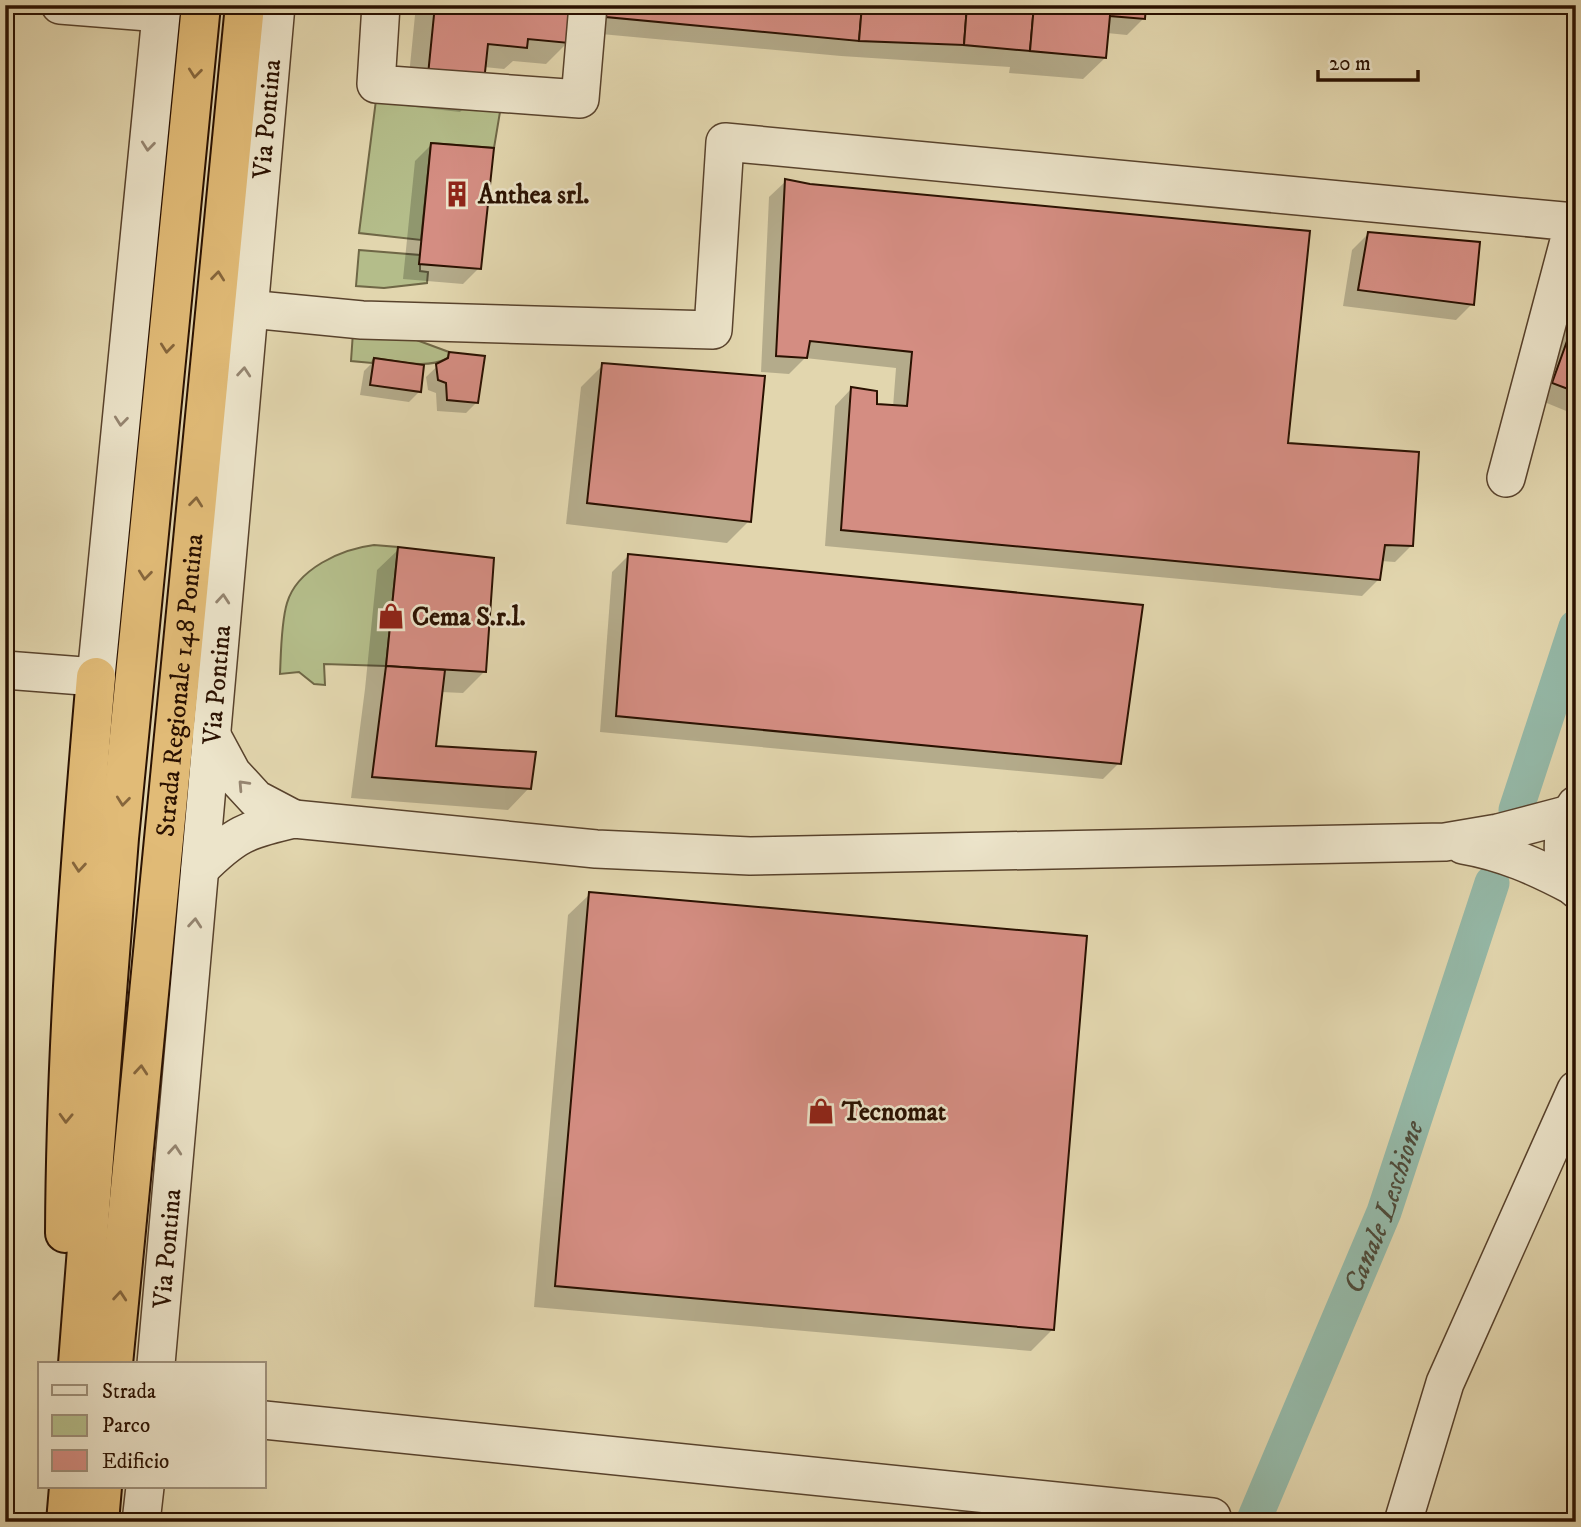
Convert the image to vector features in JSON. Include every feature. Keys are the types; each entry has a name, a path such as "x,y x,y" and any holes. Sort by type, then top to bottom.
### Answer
{"highway":[{"name":"Strada Regionale 148 Pontina","path":"78,1362 119,838 201,5"},
{"name":"Strada Regionale 148 Pontina","path":"113,1362 244,5"},
{"path":"65,1362 65,1133 71,998 96,677"},
{"path":"66,1522 67,1488"},
{"path":"99,1522 102,1488"}],"street":[{"path":"5,670 96,677 161,9 60,5"},
{"name":"Via Pontina","path":"156,1362 276,5"},
{"path":"381,5 376,84 580,99 588,5"},
{"path":"249,309 362,320 713,330 726,142 1574,222 1506,478"},
{"path":"211,734 232,774 256,799 294,819"},
{"path":"200,869 226,843 254,828 294,819 596,849 750,856 1445,842 1498,834 1573,810"},
{"path":"1573,810 1563,838 1564,863 1574,888"},
{"path":"1445,842 1493,850 1535,865 1574,888"},
{"path":"1403,1522 1445,1383 1576,1090"},
{"path":"266,1420 1213,1517"}],"green space":[{"path":"377,92 501,106 494,148 431,143 421,240 359,233"},
{"path":"359,250 420,255 420,271 428,272 427,283 384,288 356,286"},
{"path":"353,332 403,335 449,352 448,358 421,364 374,358 372,363 351,361"},
{"path":"374,545 398,547 386,666 324,664 325,685 314,684 299,672 280,674 287,603 300,580 335,556"}],"building":[{"path":"435,5 573,5 569,43 528,39 527,48 488,44 483,91 427,85"},
{"path":"607,5 862,5 859,41 606,17"},
{"path":"862,5 967,5 964,45 859,41"},
{"path":"967,5 1034,5 1030,51 964,45"},
{"path":"1034,5 1111,5 1106,58 1030,51"},
{"path":"1111,5 1146,5 1145,19 1110,16"},
{"name":"Anthea srl.","path":"431,143 494,148 481,269 419,264"},
{"path":"785,179 810,184 1310,231 1288,443 1419,452 1413,546 1385,545 1380,580 841,530 851,387 877,391 877,404 907,406 912,352 810,341 807,358 776,356"},
{"path":"1368,232 1480,242 1474,305 1358,290"},
{"path":"1576,316 1576,392 1552,383"},
{"path":"449,352 485,356 478,403 447,400 446,383 438,380 436,364 448,358"},
{"path":"374,358 424,365 421,392 370,385"},
{"path":"602,363 765,376 751,522 587,503"},
{"path":"398,547 494,558 486,672 386,666"},
{"path":"628,554 1143,605 1121,764 616,716"},
{"path":"386,666 445,670 436,746 536,752 531,789 372,777"},
{"name":"Tecnomat","path":"589,892 1087,936 1054,1330 555,1286"},
{"path":"969,1498 1080,1522 967,1522"}],"waterway":[{"name":"Canale Leschione","path":"1516,810 1576,627"},
{"name":"Canale Leschione","path":"1253,1522 1384,1212 1492,883"}],"place":[{"name":"Anthea srl.","path":"457,194"},
{"name":"Cema S.r.l.","path":"391,616"},
{"name":"Tecnomat","path":"821,1111"}]}
